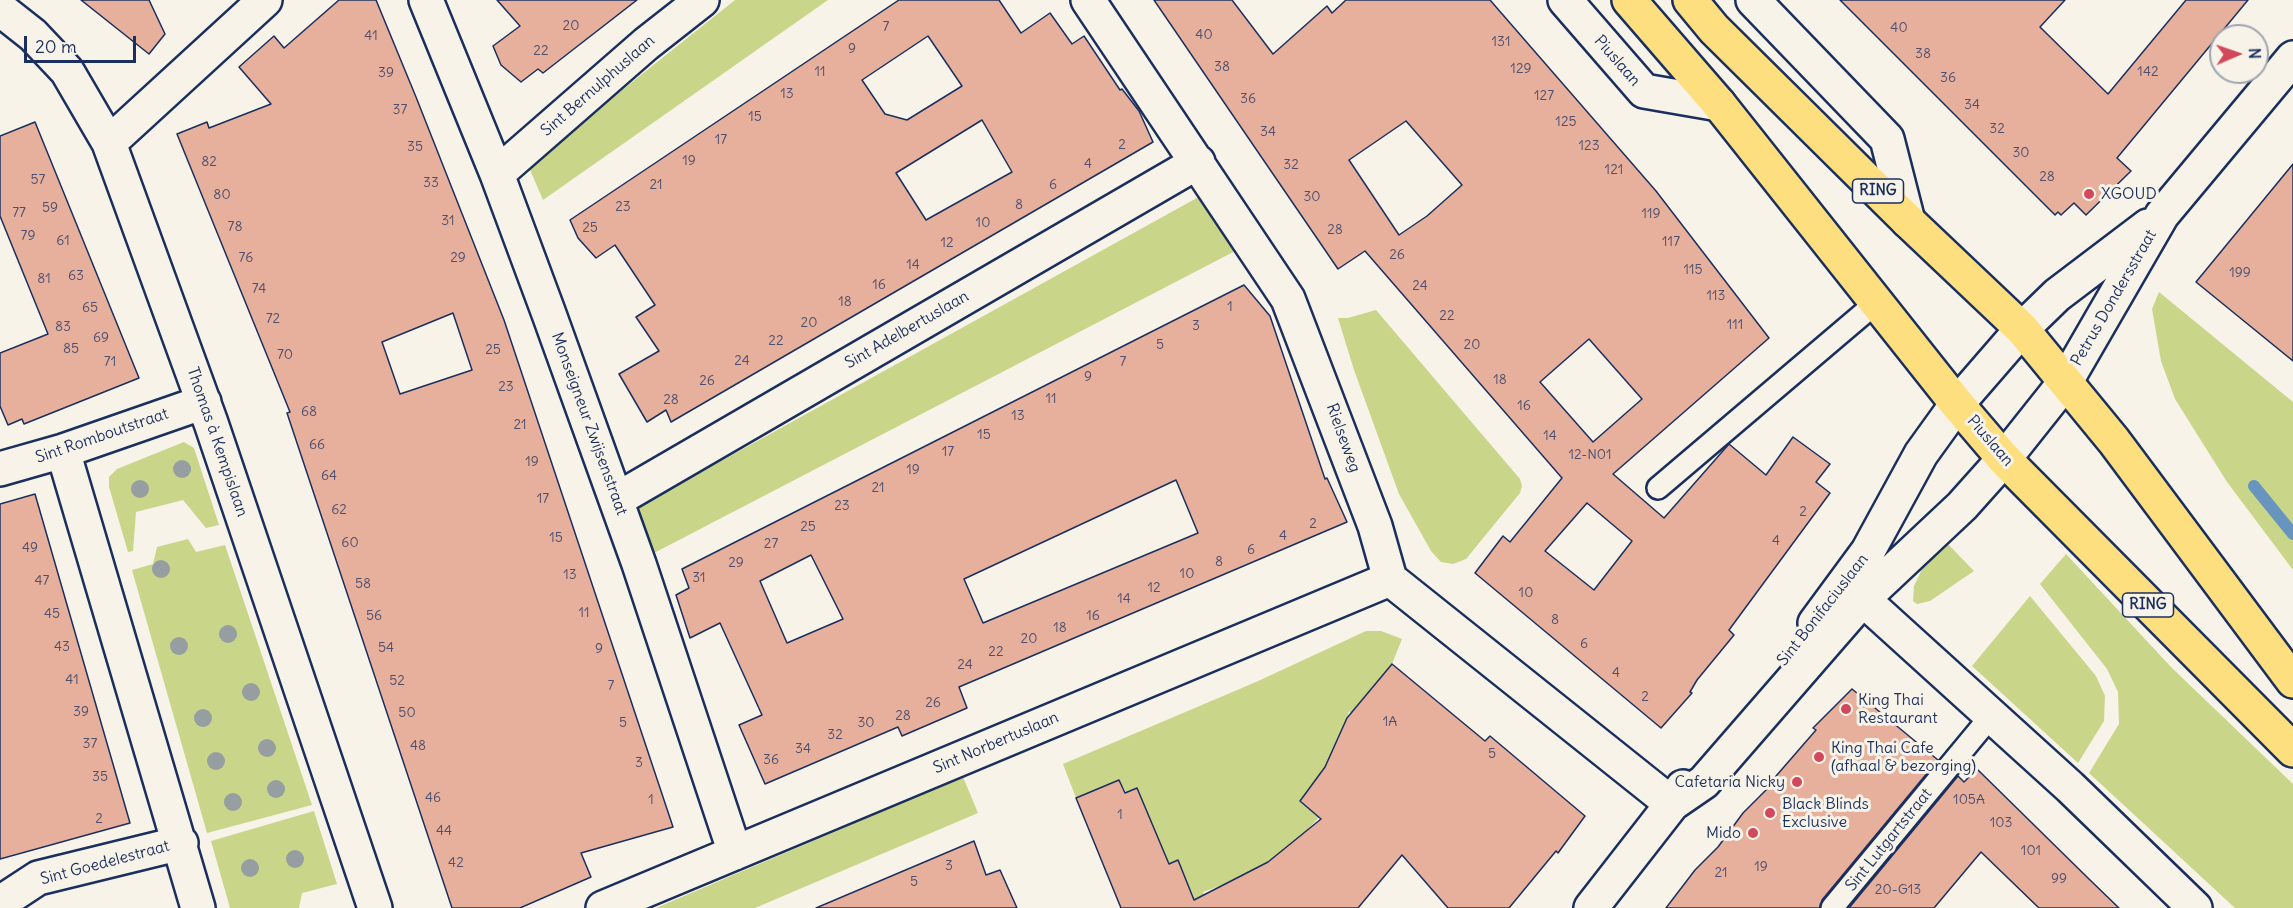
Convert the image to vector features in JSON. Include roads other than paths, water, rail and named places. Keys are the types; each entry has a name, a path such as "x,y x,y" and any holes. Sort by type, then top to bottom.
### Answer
{"main road":[{"name":"Piuslaan","path":"1629,0 1719,104 1957,404 2004,459 2293,750"},
{"name":"RING","path":"1690,0 1714,29 1908,221 2022,329 2114,441 2293,681"}],"street":[{"path":"109,143 265,0"},
{"name":"Monseigneur Zwijsenstraat","path":"426,0 497,174 616,500 735,853"},
{"name":"Sint Bernulphuslaan","path":"497,174 646,44 702,0"},
{"name":"Rielseweg","path":"1088,0 1288,299 1375,526 1390,579"},
{"name":"Piuslaan","path":"1565,0 1644,91 1719,104"},
{"path":"1753,0 1887,139 1908,221"},
{"name":"Thomas à Kempislaan","path":"0,9 33,35 67,71 109,143 204,402 375,908"},
{"name":"Petrus Dondersstraat","path":"2004,459 2066,381 2162,216 2293,58"},
{"name":"Sint Adelbertuslaan","path":"616,500 1198,162"},
{"name":"Petrus Dondersstraat","path":"1957,404 2022,329 2057,295 2162,216"},
{"name":"Sint Romboutstraat","path":"0,469 63,451 204,402"},
{"name":"Sint Bonifaciuslaan","path":"1854,591 1868,551 1921,454 1957,404"},
{"path":"63,451 181,843 198,908"},
{"name":"Sint Bonifaciuslaan","path":"1591,908 1672,804 1704,782 1854,591 1962,506 2004,459"},
{"path":"1390,579 1672,804"},
{"name":"Sint Norbertuslaan","path":"603,908 1390,579"},
{"path":"1854,591 2070,787 2195,908"},
{"name":"Sint Goedelestraat","path":"0,903 38,878 181,843"}],"lane":[{"path":"1658,488 1876,302"},
{"name":"Sint Lutgartstraat","path":"1832,908 1990,716"}],"waterway":[{"path":"2254,486 2293,534"}],"place":[{"name":"XGOUD","path":"2089,194"},
{"name":"King Thai Restaurant","path":"1846,709"},
{"name":"King Thai Cafe (afhaal & bezorging)","path":"1819,757"},
{"name":"Cafetaria Nicky","path":"1797,782"},
{"name":"Black Blinds Exclusive","path":"1770,813"},
{"name":"Mido","path":"1753,833"}]}
